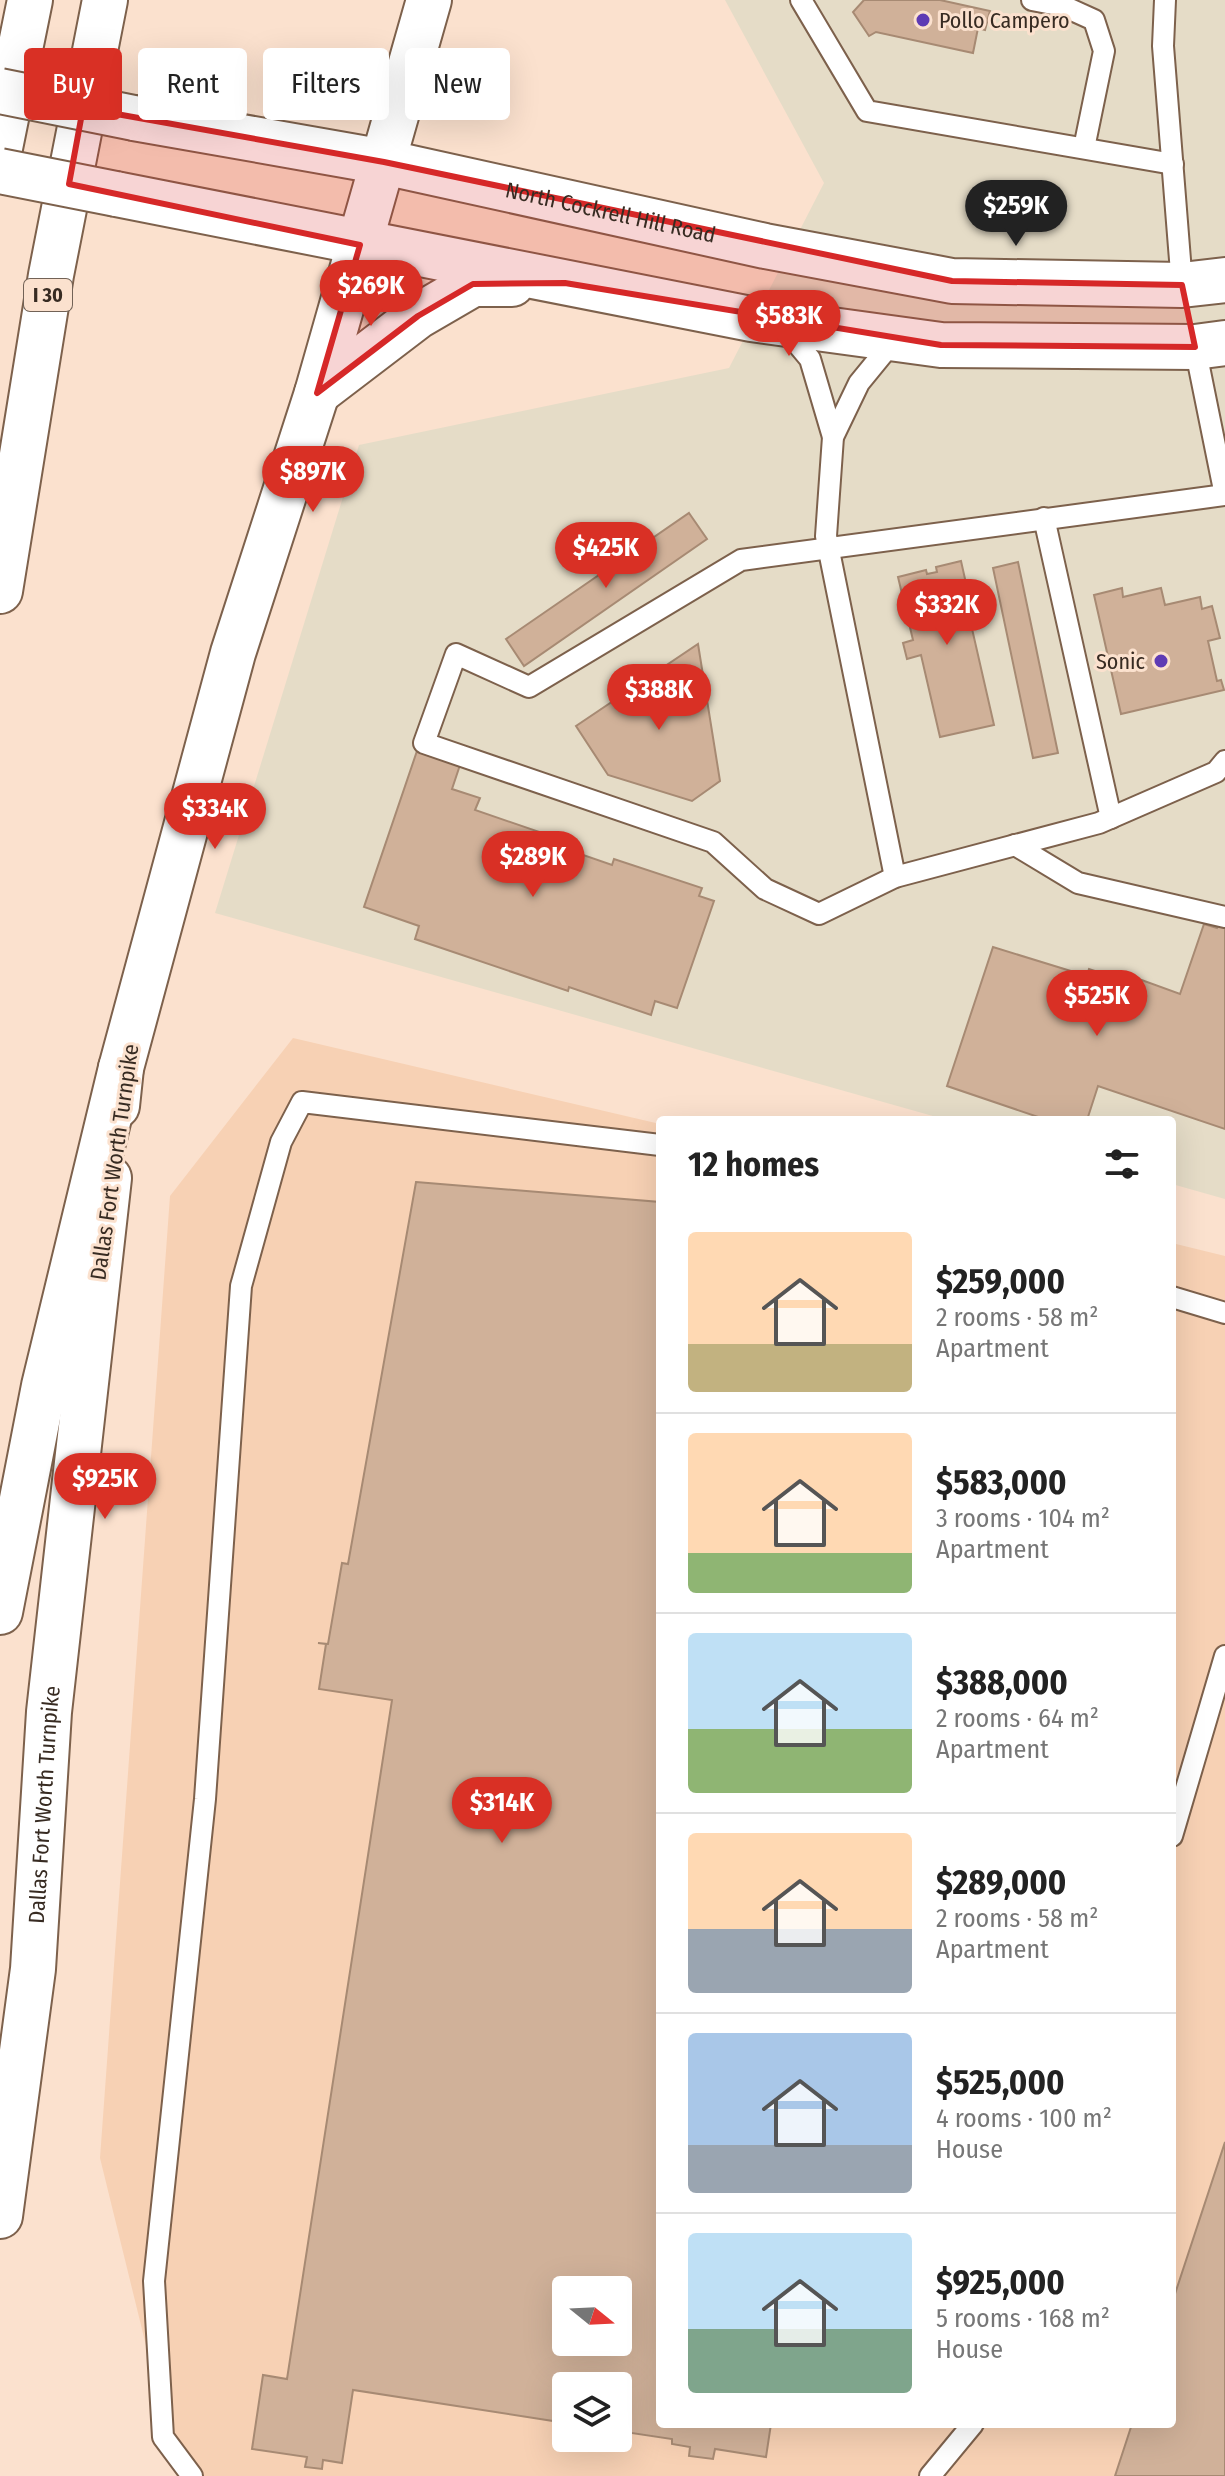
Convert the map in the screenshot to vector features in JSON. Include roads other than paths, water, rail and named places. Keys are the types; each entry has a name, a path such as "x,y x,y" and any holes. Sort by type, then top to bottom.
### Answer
{"main road":[{"path":"0,148 30,0"},
{"name":"I 30","path":"0,591 51,275 105,0"},
{"name":"Dallas Fort Worth Turnpike","path":"0,2216 33,1969 49,1712 121,1068 233,653 317,393 429,0"},
{"name":"North Cockrell Hill Road","path":"0,91 384,162 734,240 952,281 1182,285 1225,280"},
{"path":"0,171 360,245 780,323 941,345 1210,345 1182,285"},
{"path":"317,393 418,316 473,284 565,283"},
{"path":"0,1612 44,1386 121,1068"}],"lane":[{"path":"801,0 867,111 1173,164"},
{"path":"1032,0 1063,6 1094,20 1104,51 1084,148"},
{"path":"1165,0 1163,46 1182,285"},
{"path":"780,323 810,359 833,437 826,536 895,877"},
{"path":"833,437 859,383 896,339"},
{"path":"1210,345 1225,496 741,560 529,687 456,654 424,743 713,842 765,889 819,914 895,877 1111,818 1216,772 1225,761"},
{"path":"1044,518 1111,818"},
{"path":"1015,845 1078,883 1225,917"},
{"path":"192,2476 163,2437 154,2281 205,1799 241,1286 281,1142 302,1102 656,1145"},
{"path":"1176,1298 1225,1313"},
{"path":"1176,1822 1225,1656"},
{"path":"930,2476 970,2428"}],"place":[{"name":"Pollo Campero","path":"923,20"},
{"name":"Sonic","path":"1161,661"}]}
